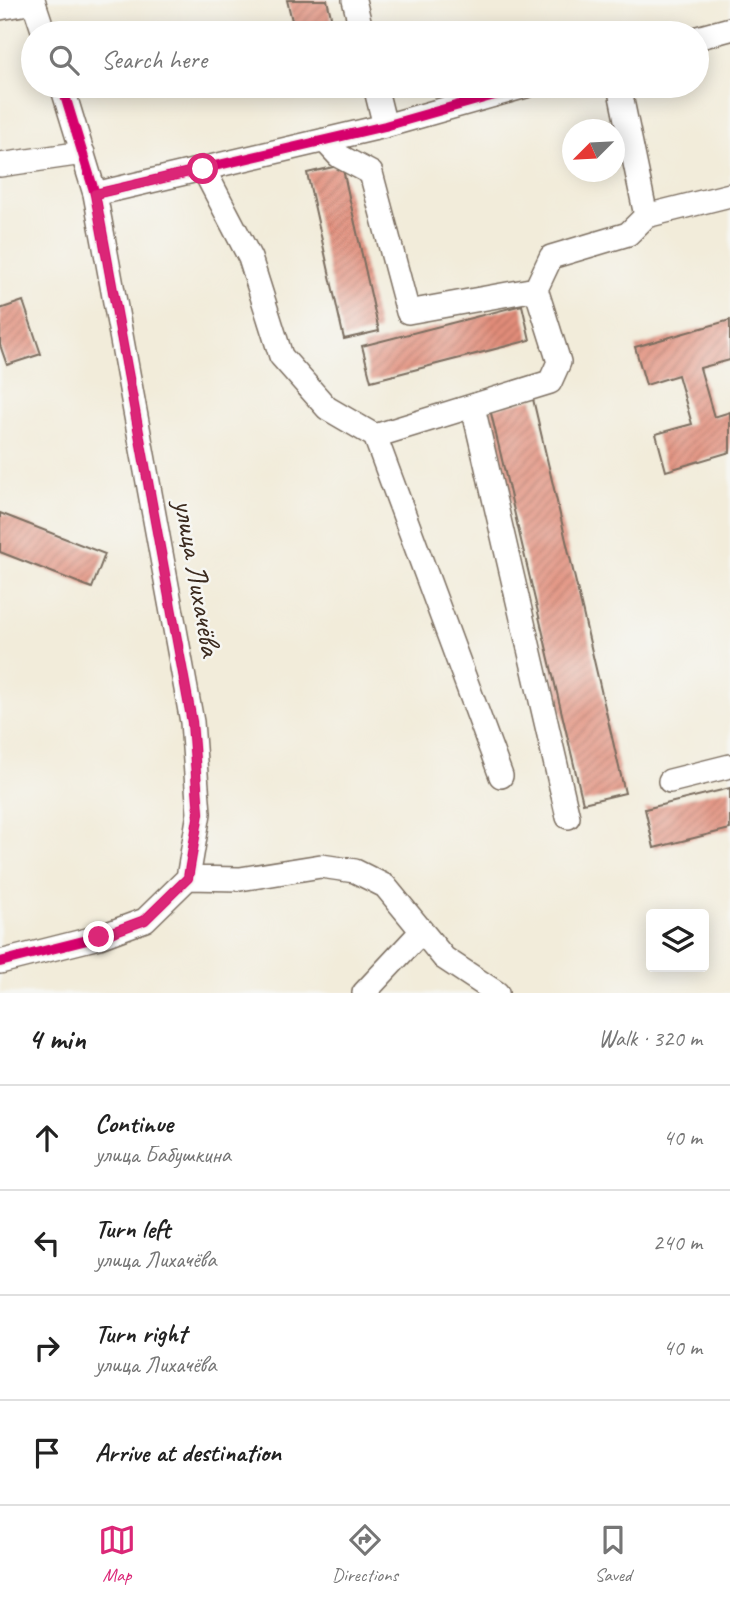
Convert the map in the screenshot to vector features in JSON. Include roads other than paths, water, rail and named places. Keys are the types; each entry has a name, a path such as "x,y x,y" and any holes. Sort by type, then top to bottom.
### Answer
{"street":[{"path":"354,0 359,21"},
{"path":"0,8 33,1 40,21"},
{"path":"709,35 730,29"},
{"name":"улица Лихачёва","path":"66,98 95,194 192,722 199,813 188,878"},
{"path":"378,98 385,126"},
{"path":"95,194 385,126 484,98"},
{"path":"621,98 646,216"},
{"path":"324,140 339,156 371,173 408,312 536,289"},
{"path":"0,165 83,153"},
{"path":"203,169 250,258 281,356 327,408 375,436 501,776"},
{"path":"375,436 550,382 559,362 536,289 551,257 628,233 646,216 730,195"},
{"path":"473,407 568,817"},
{"path":"670,781 730,766"},
{"path":"0,962 99,937 145,920 188,878 240,879 321,866 355,871 385,886 444,958 497,993"},
{"path":"364,993 422,931"}]}
